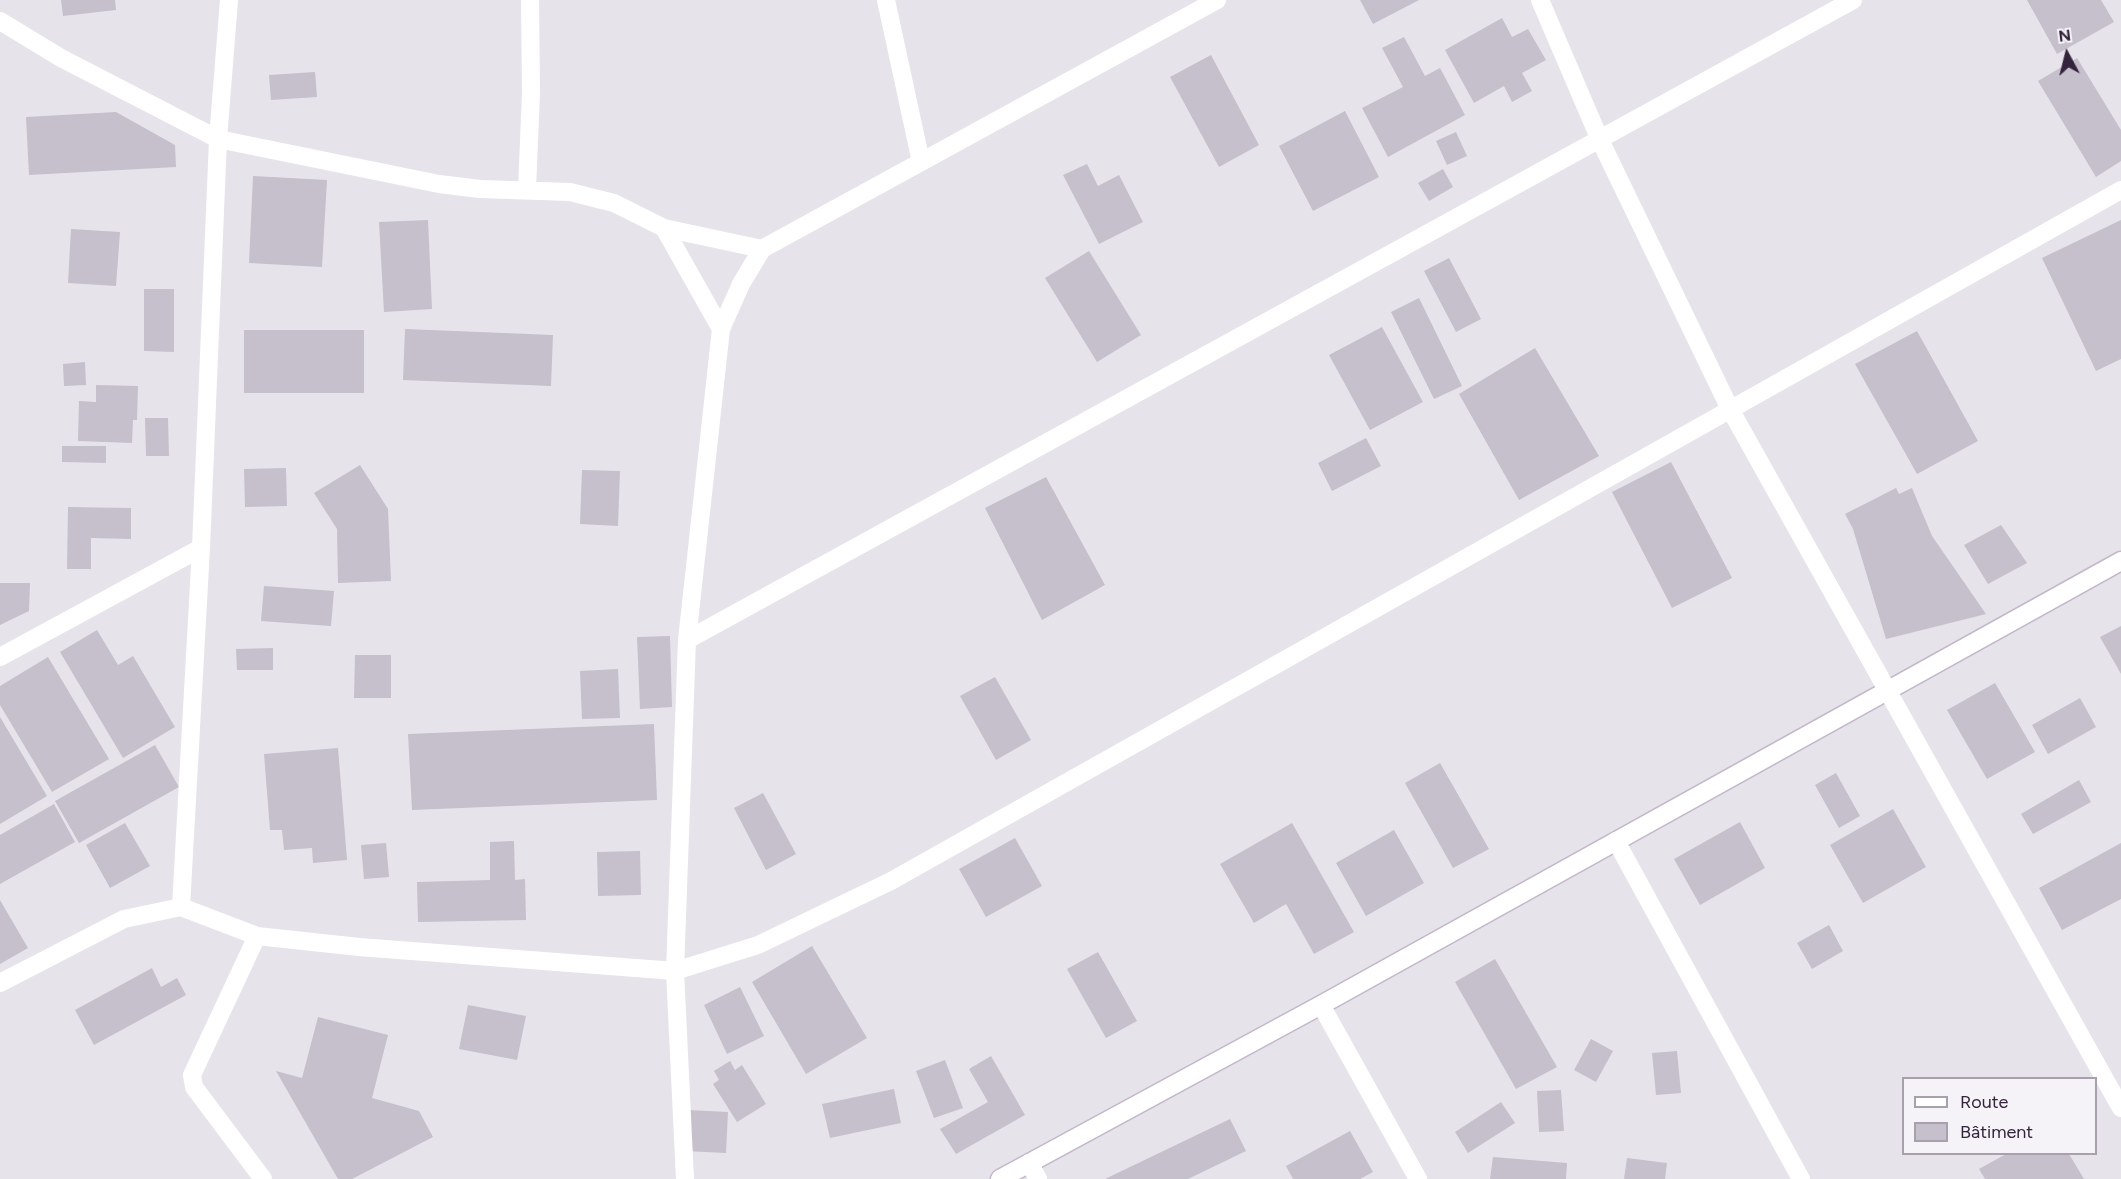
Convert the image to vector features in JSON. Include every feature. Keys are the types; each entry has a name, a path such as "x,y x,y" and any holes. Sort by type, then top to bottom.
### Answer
{"street":[{"path":"182,907 201,548 218,139 229,0"},
{"path":"527,189 531,93 530,0"},
{"path":"886,0 921,162"},
{"path":"685,1179 675,971 687,640 721,329 741,284 762,249 921,162 1197,5 1217,0"},
{"path":"1540,0 1600,140 1730,409 2121,1108"},
{"path":"687,640 1853,0"},
{"path":"0,21 61,58 218,139 439,184 480,189 570,192 615,203 664,228 762,249"},
{"path":"0,983 124,919 182,907 257,936 359,947 675,971 758,945 891,881 2121,190"},
{"path":"664,228 721,329"},
{"path":"0,657 201,548"},
{"path":"1000,1179 1034,1171 1321,1005 2121,561"},
{"path":"1616,841 1801,1179"},
{"path":"257,936 192,1075 194,1087 263,1179"},
{"path":"1321,1005 1418,1179"}],"building":[{"path":"61,0 115,0 116,10 63,16"},
{"path":"1360,0 1419,0 1373,24"},
{"path":"2027,0 2101,0 2114,22 2057,54"},
{"path":"1502,18 1512,37 1528,29 1546,60 1522,73 1532,91 1512,102 1504,86 1474,103 1445,50"},
{"path":"1404,37 1425,76 1440,68 1465,115 1388,157 1362,108 1403,87 1382,48"},
{"path":"1211,55 1259,145 1219,167 1170,77"},
{"path":"2077,58 2121,130 2121,161 2096,177 2038,81"},
{"path":"315,72 317,97 271,100 269,75"},
{"path":"1345,111 1379,177 1313,211 1279,146"},
{"path":"116,112 175,145 176,167 29,175 26,117"},
{"path":"1456,132 1467,156 1447,165 1436,141"},
{"path":"1087,164 1098,186 1119,175 1143,222 1099,244 1063,175"},
{"path":"1443,169 1453,187 1429,201 1418,183"},
{"path":"253,176 327,180 322,267 249,263"},
{"path":"428,220 432,309 384,312 379,222"},
{"path":"2121,220 2121,359 2096,371 2042,258"},
{"path":"71,229 120,232 116,286 68,283"},
{"path":"1089,251 1141,335 1097,362 1045,278"},
{"path":"1449,258 1481,319 1456,332 1424,271"},
{"path":"144,289 174,289 174,352 144,351"},
{"path":"1419,298 1462,386 1434,399 1391,312"},
{"path":"1382,327 1423,402 1370,430 1329,355"},
{"path":"405,329 553,335 551,386 403,380"},
{"path":"244,330 364,330 364,393 244,393"},
{"path":"1917,331 1978,441 1917,474 1855,364"},
{"path":"1535,348 1599,456 1519,500 1459,394"},
{"path":"85,362 86,385 64,386 63,364"},
{"path":"96,385 138,386 137,420 133,420 132,443 78,441 79,401 96,402"},
{"path":"145,418 168,418 169,456 146,456"},
{"path":"1366,438 1381,466 1332,491 1318,463"},
{"path":"62,446 106,446 106,463 62,462"},
{"path":"1671,462 1732,578 1672,608 1612,492"},
{"path":"360,465 388,509 391,581 338,583 337,529 314,493"},
{"path":"286,468 287,506 245,507 244,469"},
{"path":"582,470 620,471 618,526 580,524"},
{"path":"1046,477 1105,585 1042,620 985,508"},
{"path":"1896,488 1899,494 1912,488 1932,536 1986,614 1886,639 1853,529 1845,514"},
{"path":"68,507 131,508 131,539 91,538 91,569 67,569"},
{"path":"2001,525 2027,563 1988,584 1964,545"},
{"path":"0,583 30,583 29,611 0,625"},
{"path":"264,586 334,591 331,626 261,621"},
{"path":"2121,626 2121,674 2100,637"},
{"path":"97,630 118,665 133,656 175,727 123,758 60,652"},
{"path":"670,636 672,707 640,709 637,637"},
{"path":"273,648 273,670 237,670 236,649"},
{"path":"355,655 391,655 391,698 354,698"},
{"path":"48,657 109,759 52,792 0,705 0,686"},
{"path":"618,669 620,718 582,719 580,671"},
{"path":"995,677 1031,740 996,760 960,696"},
{"path":"1995,683 2035,752 1987,779 1947,710"},
{"path":"2080,698 2096,727 2048,754 2032,725"},
{"path":"0,717 47,796 0,824"},
{"path":"654,724 657,800 412,810 408,734"},
{"path":"155,745 179,787 79,843 55,801"},
{"path":"338,748 347,860 313,863 312,848 284,850 282,830 270,830 264,754"},
{"path":"1440,763 1489,849 1453,868 1405,783"},
{"path":"1836,773 1860,816 1839,828 1815,785"},
{"path":"2079,780 2091,802 2033,834 2021,814"},
{"path":"763,793 796,854 766,870 734,808"},
{"path":"54,804 75,842 0,884 0,835"},
{"path":"1893,809 1926,867 1863,903 1830,845"},
{"path":"1740,822 1765,868 1700,905 1674,859"},
{"path":"125,823 150,866 110,888 86,845"},
{"path":"1292,823 1354,932 1314,954 1286,904 1254,923 1220,864"},
{"path":"1394,830 1424,883 1366,916 1336,863"},
{"path":"1015,838 1042,886 986,917 959,869"},
{"path":"514,841 515,880 525,879 526,920 418,922 417,882 490,880 490,842"},
{"path":"386,843 389,877 364,879 361,845"},
{"path":"2121,843 2121,899 2062,930 2039,888"},
{"path":"640,851 641,895 598,896 597,852"},
{"path":"0,900 28,948 0,964"},
{"path":"1829,925 1843,951 1812,969 1797,943"},
{"path":"812,946 867,1038 806,1074 752,982"},
{"path":"1098,952 1137,1021 1106,1038 1067,969"},
{"path":"1495,959 1557,1067 1516,1089 1455,982"},
{"path":"152,968 161,987 177,978 186,995 94,1045 75,1010"},
{"path":"740,987 764,1036 727,1054 704,1005"},
{"path":"468,1005 526,1016 517,1060 459,1049"},
{"path":"318,1017 388,1035 372,1098 419,1111 433,1137 352,1179 338,1179 276,1071 302,1078"},
{"path":"1591,1039 1613,1051 1596,1082 1574,1070"},
{"path":"1677,1051 1681,1093 1656,1095 1652,1053"},
{"path":"991,1056 1025,1115 956,1154 940,1129 988,1102 969,1069"},
{"path":"945,1060 963,1108 934,1118 916,1071"},
{"path":"730,1061 735,1070 742,1065 766,1104 737,1122 713,1084 719,1080 714,1071"},
{"path":"894,1089 901,1123 830,1138 822,1104"},
{"path":"1561,1090 1564,1131 1539,1132 1537,1091"},
{"path":"1501,1102 1515,1123 1468,1153 1455,1132"},
{"path":"687,1110 728,1112 726,1153 685,1151"},
{"path":"1230,1119 1246,1151 1188,1179 1105,1179"},
{"path":"1350,1131 1373,1172 1360,1179 1293,1179 1286,1166"},
{"path":"2004,1155 2070,1155 2084,1179 1985,1179 1979,1169"},
{"path":"1493,1157 1567,1163 1566,1179 1490,1179"},
{"path":"1627,1158 1667,1163 1665,1179 1624,1179"}]}
